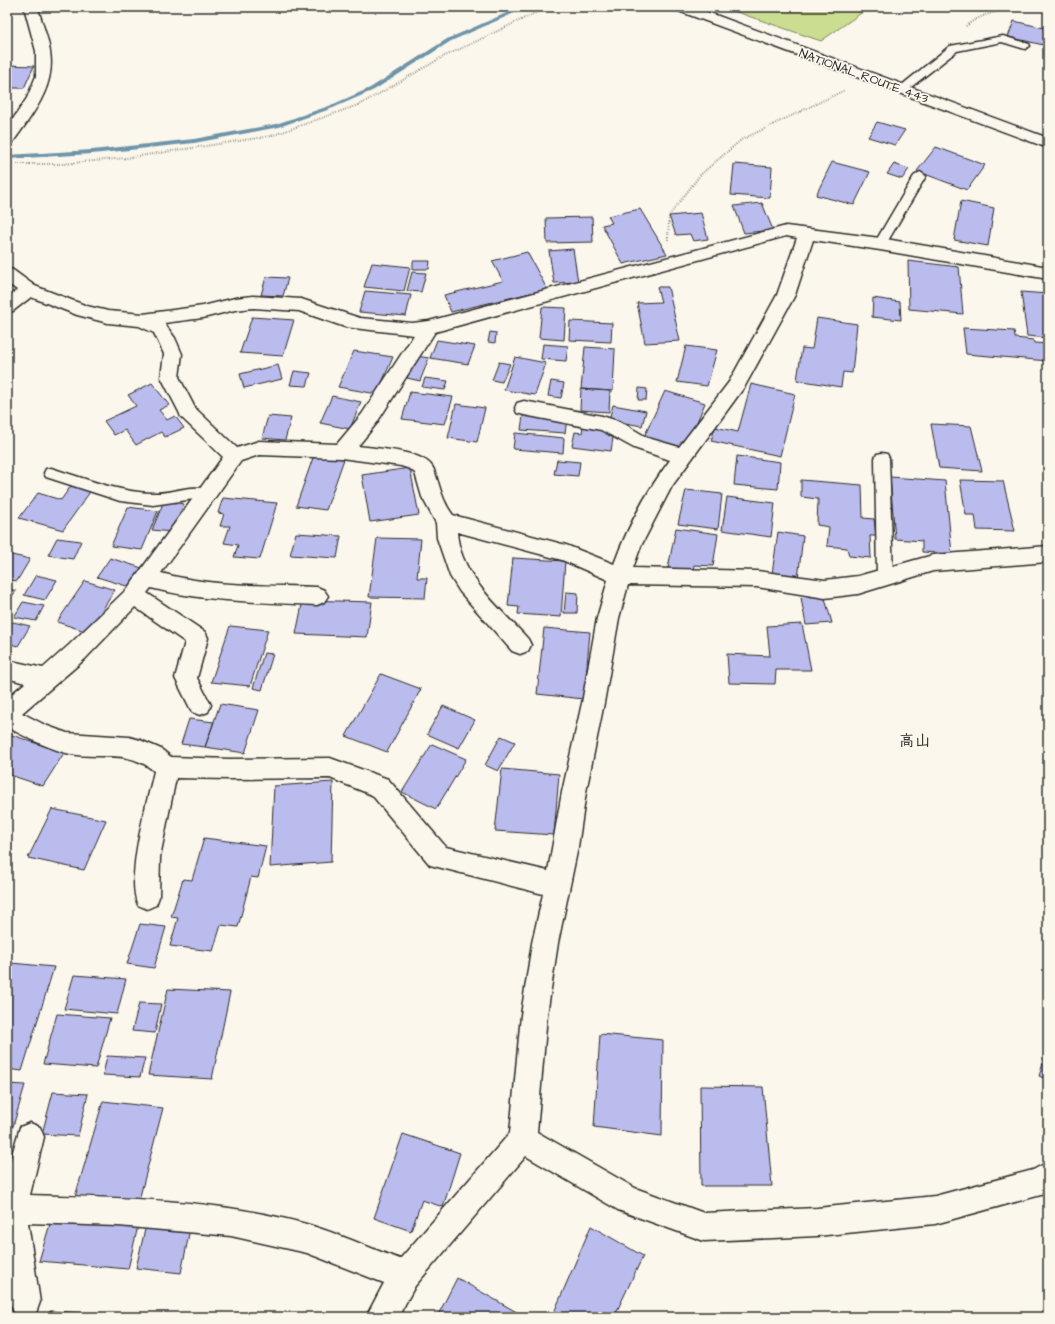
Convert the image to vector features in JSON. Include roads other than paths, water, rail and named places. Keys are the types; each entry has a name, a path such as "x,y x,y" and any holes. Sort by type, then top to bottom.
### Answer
{"main road":[{"path":"7,139 13,120 39,91 45,70 44,52 31,7"},
{"name":"NATIONAL ROUTE 443","path":"680,7 1048,144"},
{"path":"7,274 29,290 83,310 108,317 143,320 203,312 235,304 253,302 301,305 345,321 360,324 412,329 429,327 786,231 880,244 1048,273"},
{"path":"381,1317 405,1276 523,1139 534,1015 545,943 566,847 574,792 594,703 608,618 620,576 631,546 643,520 665,481 736,386 786,295 807,234"},
{"path":"7,307 29,290"},
{"path":"143,320 160,329 166,338 173,354 170,377 188,412 234,456"},
{"path":"341,451 349,444 380,405 405,360 429,327"},
{"path":"524,408 602,422 614,427 641,443 674,453 683,458"},
{"path":"7,712 77,652 134,596 234,456 259,448 341,451 381,456 416,463 424,469 432,497 439,512 446,521 447,538 457,570 467,586 520,645"},
{"path":"446,521 527,544 566,553 620,576 756,579 825,589 858,585 933,562 1048,554"},
{"path":"147,578 173,585 240,593 317,596"},
{"path":"134,596 197,638 186,678 200,705"},
{"path":"7,669 46,678"},
{"path":"7,716 37,732 67,743 117,746 140,750 153,756 166,767 230,769 330,768 380,787 439,857 557,885"},
{"path":"147,897 148,857 166,767"},
{"path":"25,1302 10,1208 30,1137"},
{"path":"523,1139 628,1200 704,1227 817,1222 935,1210 1040,1182 1048,1176"},
{"path":"10,1208 118,1212 231,1222 307,1239 405,1276"}],"lane":[{"path":"902,89 954,48 1003,39 1025,46"},
{"path":"880,244 920,176"},
{"path":"882,458 885,577"},
{"path":"51,472 120,495 153,499 202,492 208,494"}],"waterway":[{"path":"7,157 92,152 194,141 277,126 331,107 372,89 449,40 525,7"}],"district":[{"name":"高山","path":"915,740"}]}
